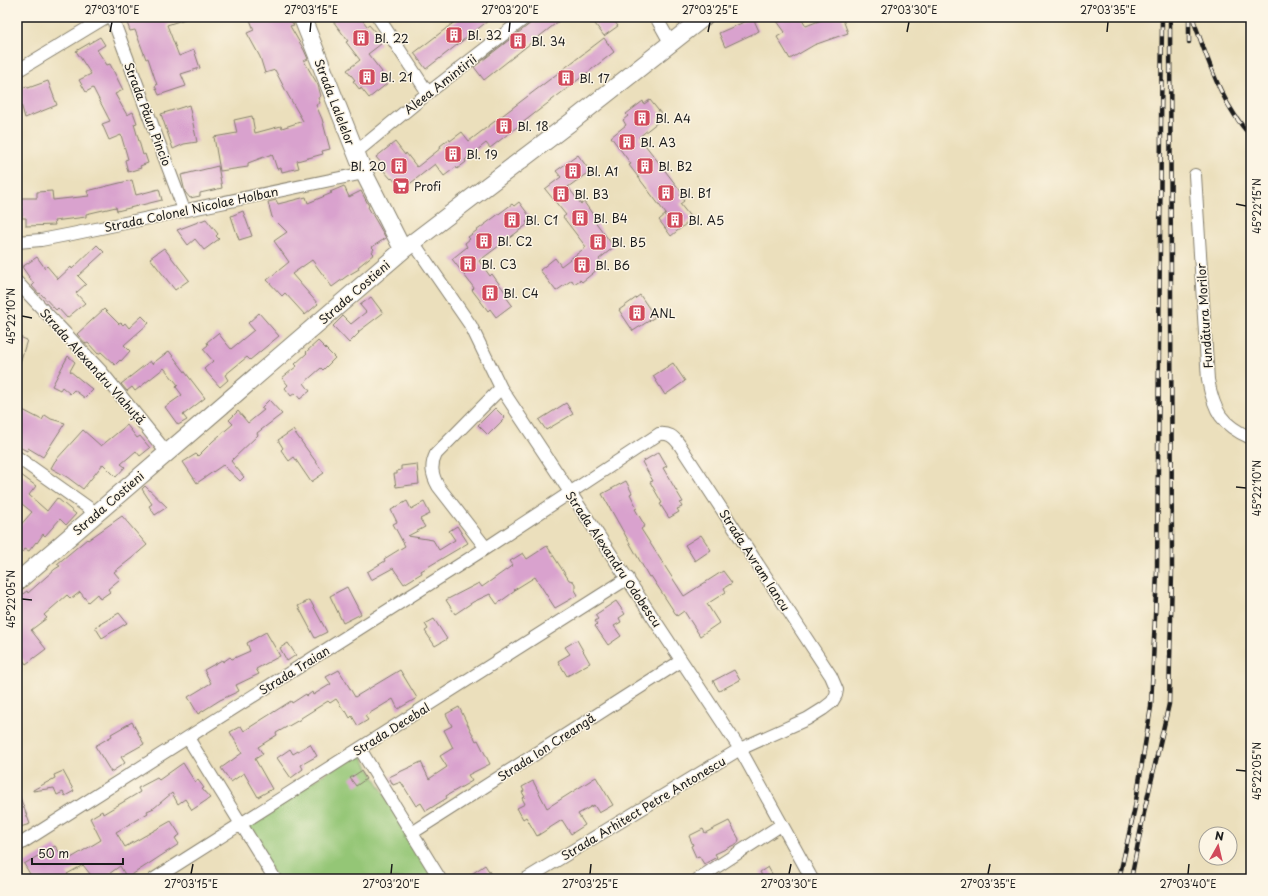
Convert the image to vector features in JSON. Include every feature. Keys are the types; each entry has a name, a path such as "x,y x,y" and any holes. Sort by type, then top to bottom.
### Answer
{"street":[{"path":"17,71 106,17"},
{"name":"Strada Păun Pincio","path":"112,17 184,210"},
{"name":"Strada Lalelelor","path":"302,17 364,173 408,246"},
{"path":"378,17 428,93"},
{"name":"Aleea Amintirii","path":"355,153 428,93 526,17"},
{"path":"656,17 671,44"},
{"name":"Strada Costieni","path":"17,582 408,246 571,122 704,17"},
{"name":"Strada Colonel Nicolae Holban","path":"17,242 41,240 364,173"},
{"name":"Fundătura Morilor","path":"1195,175 1208,380 1211,398 1216,410 1230,427 1251,438"},
{"name":"Strada Alexandru Odobescu","path":"408,246 471,326 501,388 740,749 812,879"},
{"name":"Strada Alexandru Vlahuță","path":"17,282 104,375 167,453"},
{"path":"486,548 438,486 433,475 432,468 436,454 501,388"},
{"name":"Strada Avram Iancu","path":"570,493 659,434 669,434 673,436 679,444 831,676 837,690 832,702 807,719 740,749"},
{"path":"17,457 96,513"},
{"name":"Strada Traian","path":"17,846 570,493"},
{"name":"Strada Decebal","path":"154,879 628,578"},
{"name":"Strada Ion Creangă","path":"412,833 681,661"},
{"path":"188,738 275,879"},
{"path":"360,749 440,879"},
{"name":"Strada Arhitect Petre Antonescu","path":"526,879 740,749"},
{"path":"698,879 781,825"}],"green space":[{"path":"359,752 409,834 403,838 412,833 440,879 276,879 245,824"}],"building":[{"path":"125,17 185,17 185,19 167,25 179,56 194,50 200,68 181,74 186,86 159,95 155,86 157,85 148,58 146,59 135,30 130,31"},
{"path":"249,17 287,17 294,25 290,26 308,59 304,61 318,85 321,96 318,98 320,103 316,105 322,119 330,149 322,151 323,154 297,161 299,168 282,172 281,168 277,169 272,154 248,163 248,167 220,171 214,137 237,133 234,120 252,116 255,133 281,126 282,128 303,121 275,70 265,73 260,57 247,33 254,30"},
{"path":"330,17 360,17 367,26 369,25 376,33 374,35 381,44 368,54 382,72 380,74 388,83 369,98 361,88 360,90 353,81 355,80 347,70 360,60"},
{"name":"Bl. 32","path":"461,17 493,17 426,69 414,53"},
{"name":"Bl. 34","path":"535,17 564,17 484,80 474,67 531,23"},
{"path":"590,17 611,17 618,26 604,36"},
{"path":"774,17 801,17 806,26 829,17 842,17 848,33 814,45 790,59 777,37 785,32"},
{"path":"753,18 759,31 725,47 719,33"},
{"path":"100,37 105,45 97,50 107,65 110,64 123,90 115,94 127,115 133,112 137,123 134,124 143,155 145,154 148,163 140,166 141,168 128,172 125,160 128,159 121,135 109,140 102,124 110,121 93,88 86,92 79,80 91,74 76,51"},
{"path":"604,38 614,52 490,148 486,143 465,160 466,162 444,176 435,164 402,190 384,171 386,169 376,157 395,142 417,167 441,148 440,146 449,139 450,141 462,132 469,141"},
{"path":"48,81 57,105 25,118 17,90"},
{"path":"650,100 662,115 656,119 658,122 639,137 683,194 680,195 684,201 680,204 692,219 671,236 659,220 666,214 629,165 631,164 611,137 626,125 623,120 628,116 626,114 643,101 644,104"},
{"path":"189,105 197,142 184,144 173,149 161,114"},
{"path":"578,155 590,171 568,187 581,204 584,202 596,219 594,220 614,247 599,259 602,263 596,267 598,269 582,282 580,280 574,284 572,280 556,291 540,270 555,258 561,266 586,247 563,217 566,215 545,189 561,177 556,171"},
{"path":"218,166 222,188 200,193 200,196 190,198 185,192 181,175"},
{"path":"132,180 136,195 159,189 162,200 117,211 116,207 86,214 86,217 54,221 55,225 26,226 26,218 22,218 21,198 37,198 37,192 52,191 53,200 89,196 87,191"},
{"path":"344,186 349,197 361,191 369,206 368,207 386,238 372,247 374,249 372,252 374,254 358,267 359,269 332,287 312,260 292,274 318,304 305,315 285,293 282,296 267,280 289,262 274,241 287,232 272,217 268,202 276,200 278,204 306,197 308,203 332,193 330,192"},
{"path":"519,202 531,218 526,222 528,224 479,261 490,276 492,274 508,296 506,297 512,305 496,317 490,309 488,311 472,290 474,288 452,259 467,247 465,243 470,239 468,237 512,204 514,206"},
{"path":"243,211 252,236 239,240 231,216"},
{"path":"206,219 218,234 216,236 219,239 204,250 195,239 188,245 177,230"},
{"path":"97,245 104,252 78,276 86,284 76,293 85,303 67,318 58,308 56,310 40,293 39,294 32,286 34,284 22,267 37,257 45,268 47,266 58,279 71,267 72,269"},
{"path":"164,248 189,280 175,290 150,258"},
{"name":"ANL","path":"640,295 655,317 633,331 619,310"},
{"path":"371,297 383,313 358,332 359,333 349,343 333,326 343,316 351,324 366,312 360,305"},
{"path":"104,309 119,324 121,323 123,325 125,323 129,328 142,316 149,323 124,345 130,351 115,365 101,352 98,354 77,334"},
{"path":"259,313 279,336 250,360 247,357 225,375 228,380 220,387 204,369 213,361 203,349 208,345 207,342 218,333 231,349 254,330 248,323"},
{"path":"17,336 27,340 19,366 17,365"},
{"path":"318,341 335,358 323,370 321,368 304,383 310,391 300,399 295,393 291,396 285,388 288,385 282,378 297,366 295,364"},
{"path":"169,351 205,398 183,415 187,420 178,425 165,407 182,395 176,387 178,385 164,368 135,391 132,387 127,391 121,384 150,361 152,364"},
{"path":"68,356 75,362 70,371 93,390 85,398 74,390 70,394 62,387 60,390 52,386"},
{"path":"673,363 685,381 665,395 653,376"},
{"path":"269,400 282,414 257,433 258,435 231,461 244,477 240,481 223,465 197,483 183,462 196,454 198,456 233,424 229,420 238,411 248,423 264,410 261,408"},
{"path":"566,403 573,414 546,430 539,420"},
{"path":"17,407 42,420 45,415 51,419 65,423 43,457 28,448 27,451 17,446"},
{"path":"495,408 505,418 488,435 478,425"},
{"path":"127,425 137,438 140,436 150,448 140,456 136,451 121,464 125,467 116,477 103,464 83,489 67,477 51,468 55,461 83,430 101,446"},
{"path":"293,430 324,473 311,482 294,457 289,461 281,450 283,448 278,440"},
{"path":"659,452 667,466 663,468 683,502 680,503 682,507 677,509 679,512 669,518 660,504 662,503 650,482 653,481 642,462"},
{"path":"417,464 419,484 396,487 394,474 397,474 397,471 401,470 401,466"},
{"path":"17,472 36,486 29,495 47,511 57,498 76,514 66,525 60,519 45,536 43,534 29,551 25,549 23,552 17,547 17,529 32,512 17,500"},
{"path":"626,481 632,493 630,494 637,508 635,509 645,526 641,529 684,596 723,571 732,583 724,588 726,592 707,604 719,623 700,636 684,611 677,616 651,576 649,577 602,494"},
{"path":"145,486 167,507 155,515 149,506 152,504 142,489"},
{"path":"407,501 411,509 424,502 430,514 420,519 425,527 408,536 433,540 439,550 455,540 449,531 457,526 468,543 421,571 422,573 404,584 393,568 371,580 367,572 405,546 393,524 397,522 391,510"},
{"path":"122,516 147,545 114,572 120,579 108,589 110,592 100,599 97,594 88,602 80,592 71,599 67,595 44,615 47,618 31,630 46,649 26,664 17,652 17,598 27,591 28,593 60,566 57,564 87,539 88,540"},
{"path":"701,535 711,550 695,561 685,545"},
{"path":"547,546 569,580 573,581 575,584 575,590 578,595 555,608 535,577 514,590 515,591 497,604 490,594 473,602 455,614 446,600 479,583 482,587 513,565 510,561 523,553 527,559"},
{"path":"347,587 361,614 343,623 330,596"},
{"path":"310,600 327,632 315,638 298,606"},
{"path":"616,601 625,614 619,618 621,622 614,626 621,636 608,645 595,626 597,624 595,621 598,619 595,615"},
{"path":"119,613 127,623 102,638 95,627"},
{"path":"434,619 447,639 435,646 425,631 428,629 425,624"},
{"path":"266,632 280,656 256,669 259,674 236,685 239,691 220,700 198,714 188,697 211,683 204,670 222,660 223,662 230,657 232,659 250,651 247,643"},
{"path":"577,640 590,663 567,676 558,661 570,654 565,647"},
{"path":"288,643 296,655 287,661 280,648"},
{"path":"339,670 355,697 400,670 417,698 398,709 393,699 365,716 368,720 358,726 352,716 350,718 336,699 330,703 328,701 276,733 277,735 258,747 263,754 255,759 272,789 258,797 244,773 231,782 221,768 242,753 230,732 241,726 244,731 291,701 292,703 312,692 313,695 331,684 326,677"},
{"path":"734,670 740,680 719,691 713,681"},
{"path":"459,707 476,741 478,740 490,764 468,775 472,781 446,796 447,798 426,811 421,803 416,806 401,782 393,785 389,777 421,762 429,779 447,767 440,756 453,748 444,730 452,726 446,714"},
{"path":"132,722 144,744 121,757 125,763 111,772 95,746 112,736 111,734"},
{"path":"310,744 317,756 301,765 303,769 291,778 277,758 290,749 293,754"},
{"path":"183,763 195,782 198,780 204,788 202,789 210,798 192,810 185,799 178,804 172,793 154,808 147,811 148,813 116,832 125,847 171,821 180,835 175,838 179,844 127,878 120,866 102,879 94,879 83,865 67,874 71,879 33,879 24,864 55,846 66,861 101,840 90,818 102,811 103,814 140,792 138,788 157,778 159,780"},
{"path":"63,771 74,791 65,796 63,792 57,795 54,788 33,791 55,778 54,775"},
{"path":"361,771 366,779 356,786 350,778"},
{"path":"596,777 613,805 599,813 594,805 578,814 585,825 571,834 562,820 537,836 526,817 523,819 517,808 525,804 522,798 525,797 522,792 524,791 522,787 533,781 547,808"},
{"path":"17,792 30,824 17,828"},
{"path":"729,821 739,839 738,843 715,854 717,857 704,864 699,856 696,857 691,846 693,845 689,836 703,829 705,833"},
{"path":"485,865 494,879 464,879"},
{"path":"768,867 775,879 764,879 760,872"}],"railway":[{"path":"1119,879 1135,807 1151,707 1157,572 1162,17"},
{"path":"1131,879 1145,808 1169,704 1172,572 1170,17"},
{"path":"1189,17 1189,42"},
{"path":"1194,17 1194,22 1217,82 1232,110 1251,136"}],"place":[{"name":"Bl. 32","path":"454,35"},
{"name":"Bl. 22","path":"361,38"},
{"name":"Bl. 34","path":"518,41"},
{"name":"Bl. 21","path":"367,77"},
{"name":"Bl. 17","path":"566,78"},
{"name":"Bl. A4","path":"642,118"},
{"name":"Bl. 18","path":"504,126"},
{"name":"Bl. A3","path":"627,142"},
{"name":"Bl. 19","path":"453,154"},
{"name":"Bl. 20","path":"399,166"},
{"name":"Bl. B2","path":"645,166"},
{"name":"Bl. A1","path":"573,171"},
{"name":"Profi","path":"401,186"},
{"name":"Bl. B1","path":"666,193"},
{"name":"Bl. B3","path":"561,194"},
{"name":"Bl. B4","path":"580,218"},
{"name":"Bl. C1","path":"512,220"},
{"name":"Bl. A5","path":"675,220"},
{"name":"Bl. C2","path":"484,241"},
{"name":"Bl. B5","path":"598,242"},
{"name":"Bl. C3","path":"468,264"},
{"name":"Bl. B6","path":"582,265"},
{"name":"Bl. C4","path":"490,293"},
{"name":"ANL","path":"637,313"}]}
